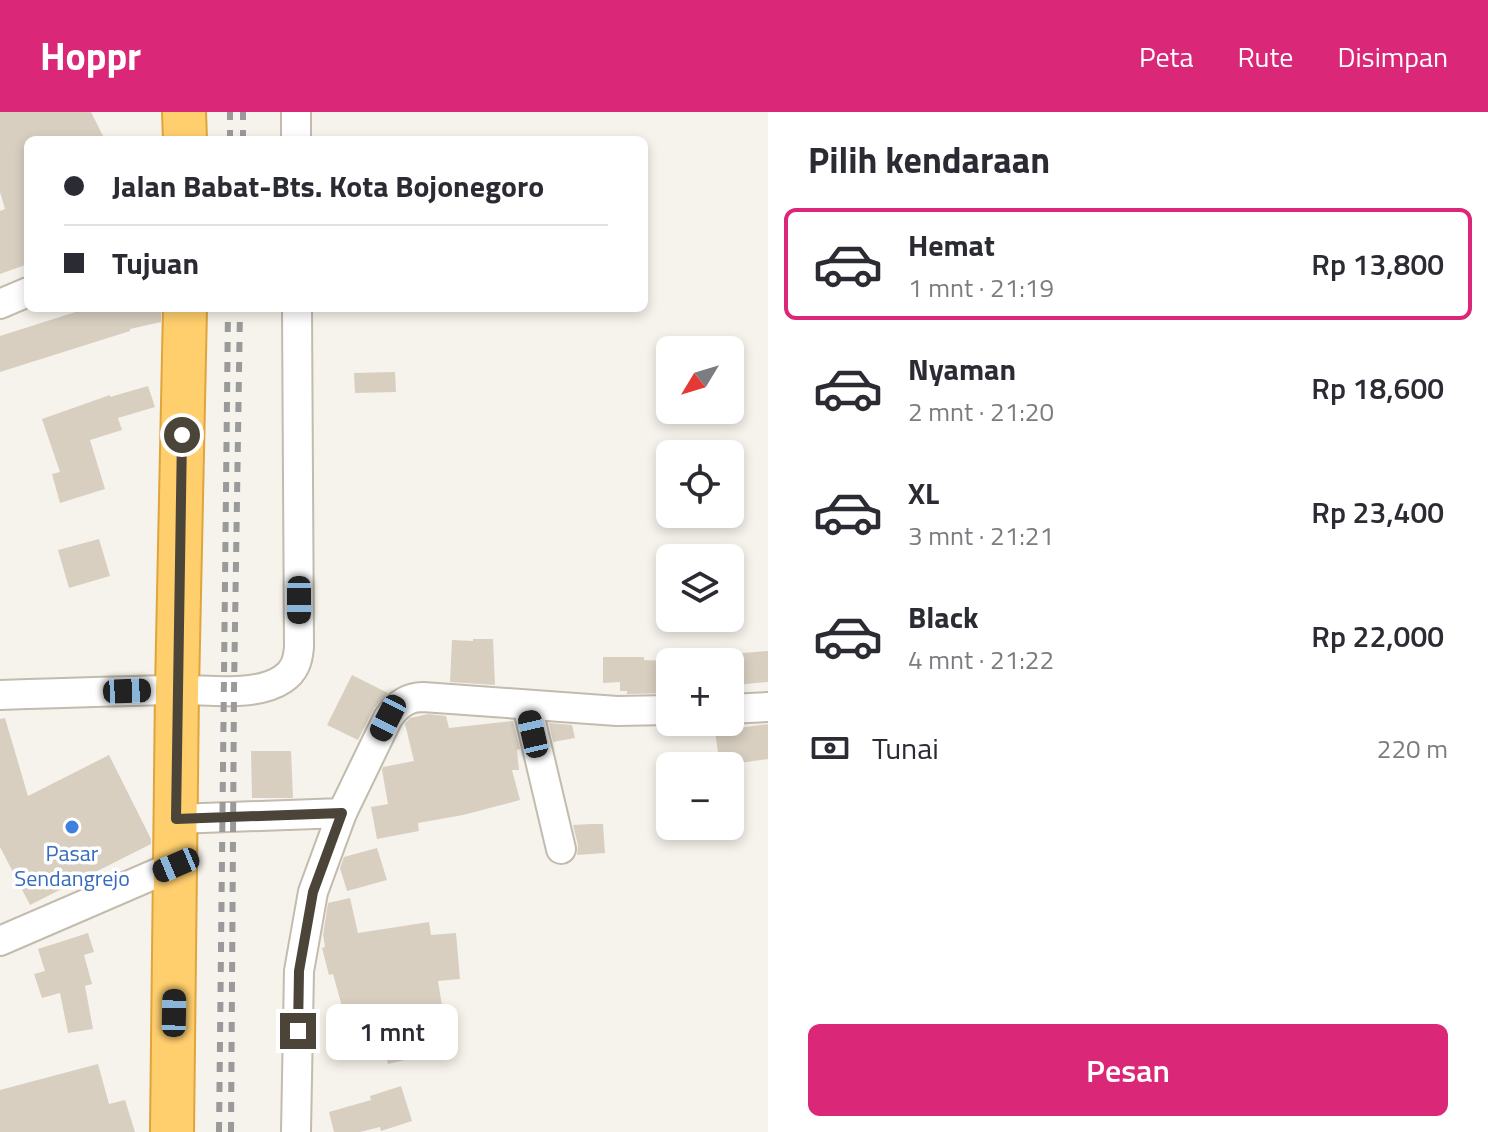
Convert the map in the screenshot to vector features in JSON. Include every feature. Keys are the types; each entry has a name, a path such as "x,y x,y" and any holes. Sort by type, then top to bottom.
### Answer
{"highway":[{"path":"184,112 185,136"},
{"path":"172,1132 185,312"}],"street":[{"path":"296,112 296,136"},
{"path":"0,304 24,294"},
{"path":"0,695 249,690 282,680 295,666 298,658 299,521 297,312"},
{"path":"296,1132 299,971 313,892 342,813 388,718 402,702 423,697 617,711 656,710"},
{"path":"527,705 561,849"},
{"path":"744,708 768,707"},
{"path":"176,819 342,813"},
{"path":"0,941 176,865"}],"building":[{"path":"0,112 91,112 103,136 24,136 24,265 0,274 0,211 5,209 0,192"},
{"path":"75,312 161,312 161,322 130,329 0,372 0,336"},
{"path":"395,372 396,392 355,393 354,373"},
{"path":"148,386 155,407 118,418 122,430 90,440 105,489 60,503 52,474 60,472 42,419 110,395"},
{"path":"99,539 110,576 69,588 58,550"},
{"path":"493,639 495,685 450,682 452,640"},
{"path":"768,651 768,682 744,684 744,653"},
{"path":"603,657 644,657 644,660 656,660 656,693 627,694 627,691 620,691 620,682 603,683"},
{"path":"352,675 388,693 374,708 358,740 327,725"},
{"path":"428,714 446,716 449,728 513,721 520,749 517,750 519,770 512,770 520,800 418,823 419,831 377,839 371,807 388,804 383,767 414,761 405,724 410,718"},
{"name":"Pasar Sendangrejo","path":"5,718 28,796 109,755 151,844 30,905 0,847 0,719"},
{"path":"549,723 572,725 575,738 553,742"},
{"path":"768,724 768,759 744,762 744,752 718,752 716,736 744,736 744,727"},
{"path":"251,751 291,751 293,798 252,798"},
{"path":"603,824 605,853 577,855 573,825"},
{"path":"377,848 387,880 347,891 340,868 344,857"},
{"path":"350,898 358,933 429,922 431,935 456,933 460,979 438,981 449,1048 421,1052 422,1056 388,1064 375,1006 344,1014 322,948 325,947 323,935 328,903"},
{"path":"88,933 94,952 84,955 92,984 85,986 93,1029 68,1033 60,993 42,998 34,974 45,971 38,949"},
{"path":"98,1064 109,1104 125,1100 135,1132 0,1132 0,1090"},
{"path":"401,1086 412,1121 381,1131 380,1127 360,1132 334,1132 329,1112 371,1100 370,1096"}],"railway":[{"path":"230,112 230,136"},
{"path":"243,112 243,136"},
{"path":"219,1132 228,312"},
{"path":"231,1132 240,312"}],"place":[{"name":"Pasar Sendangrejo","path":"72,827"}],"route":[{"path":"182,435 176,819 342,813 313,892 299,971 298,1031"}]}
